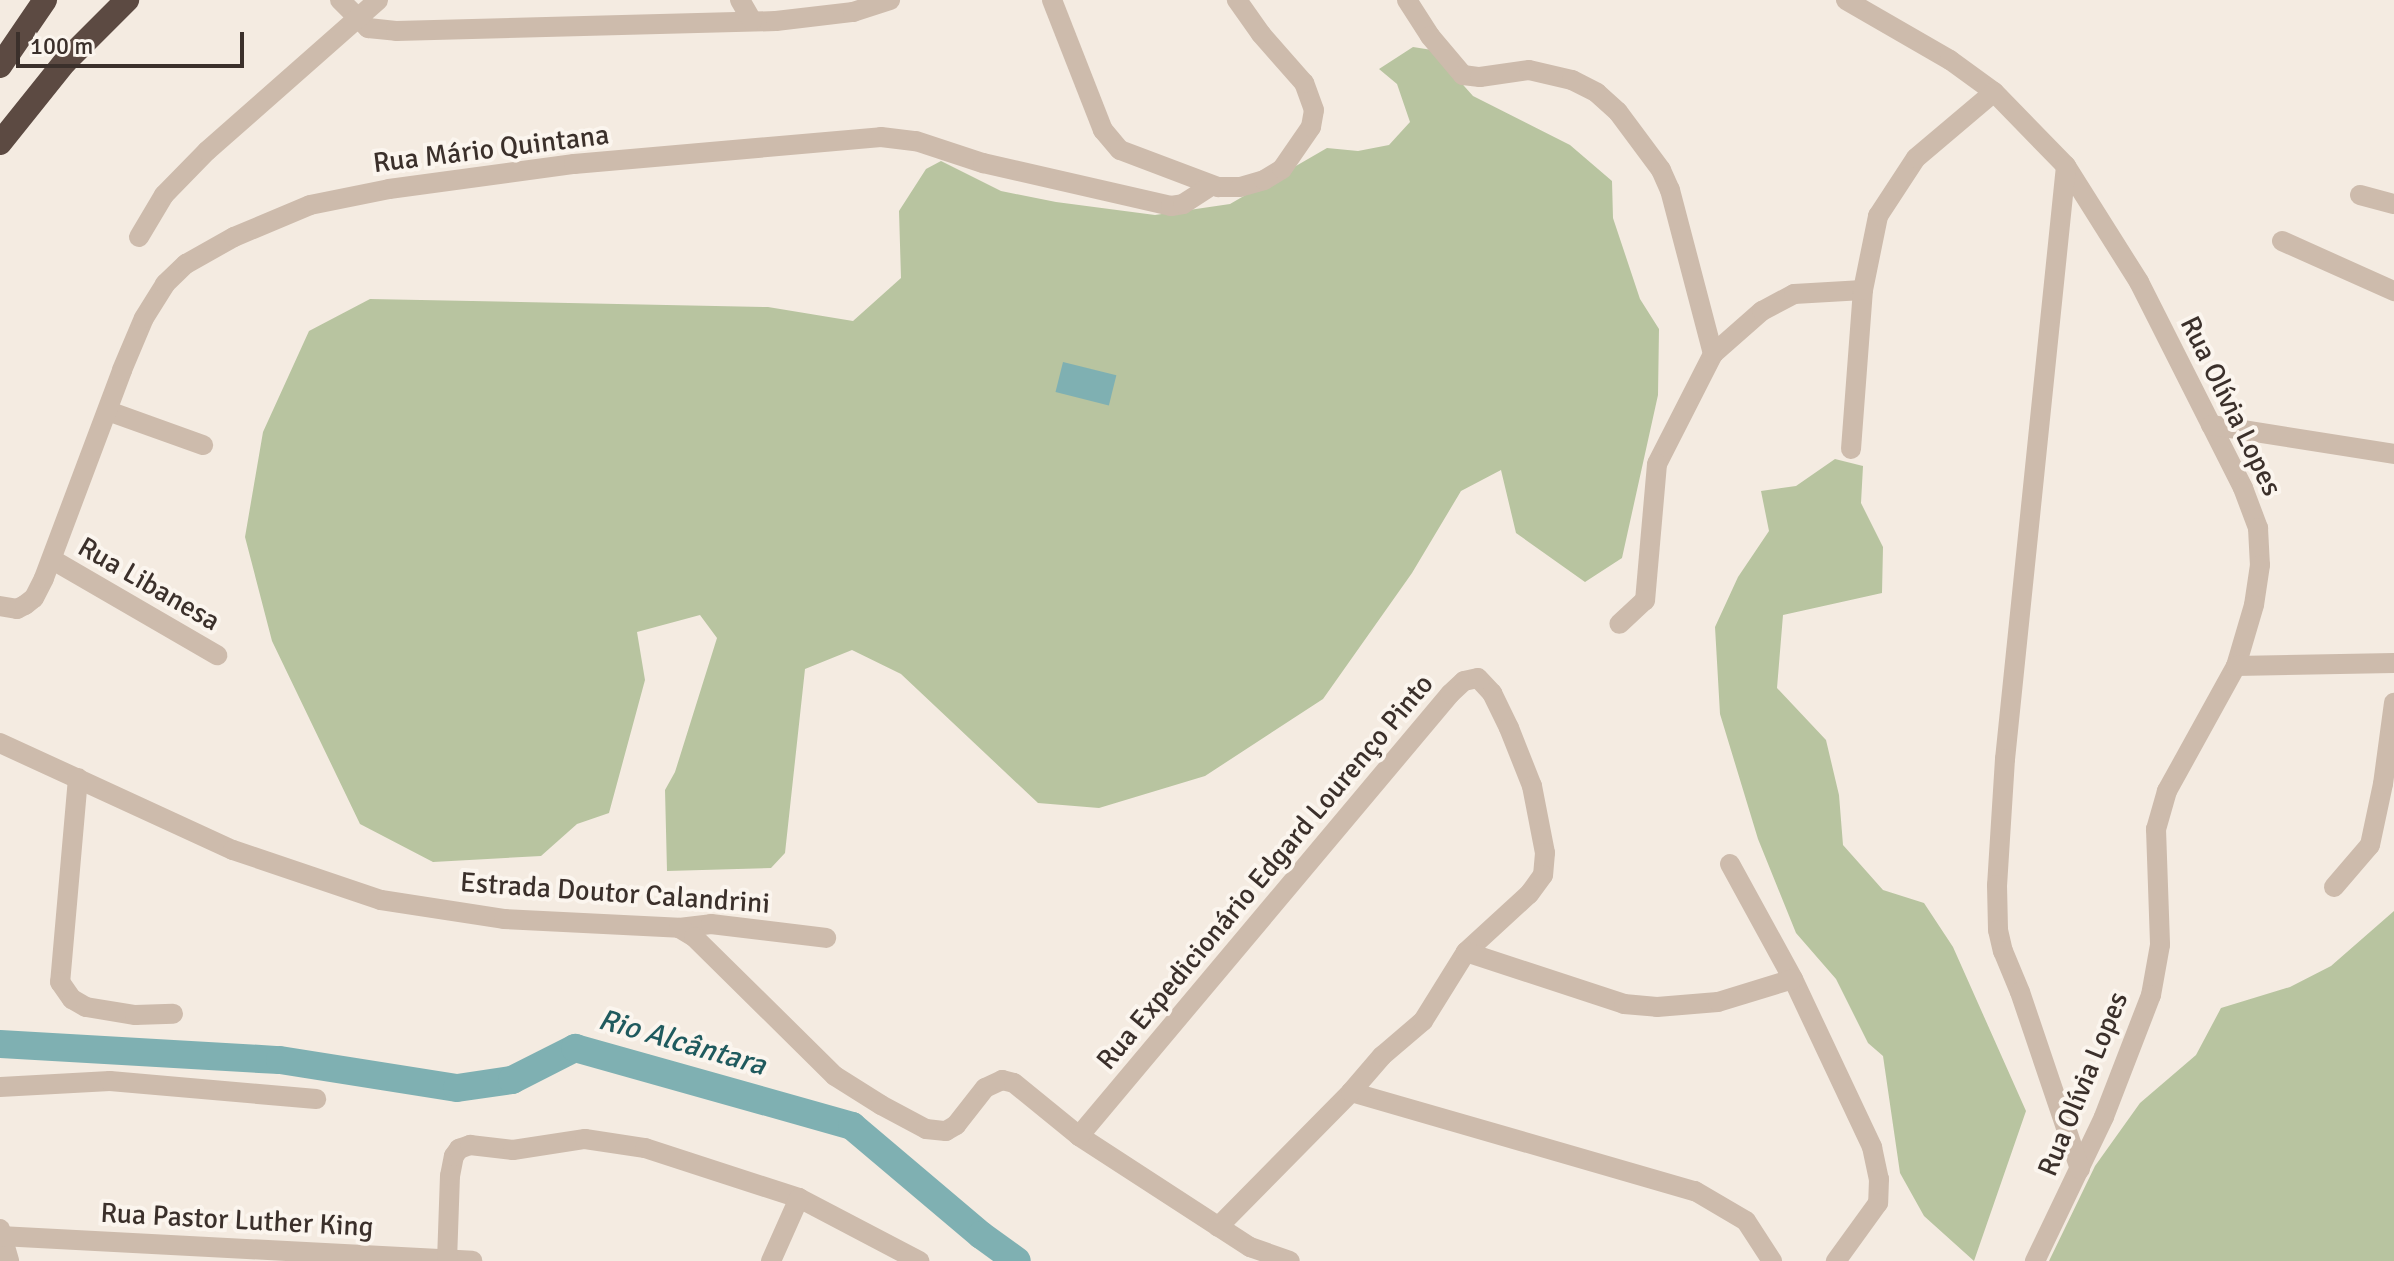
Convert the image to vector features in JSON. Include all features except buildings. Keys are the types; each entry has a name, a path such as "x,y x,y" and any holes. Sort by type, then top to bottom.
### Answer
{"highway":[{"path":"0,66 45,0"},
{"path":"0,143 65,62 127,0"}],"street":[{"path":"340,0 368,28 386,31 828,17 890,0"},
{"path":"139,237 171,188 378,0"},
{"path":"740,0 752,21"},
{"path":"1052,0 1094,113 1120,150 1211,186 1240,187 1264,180 1282,169 1311,127 1314,110 1304,83 1261,34 1237,0"},
{"path":"1407,0 1430,36 1463,75 1480,77 1529,70 1572,80 1597,93 1618,112 1661,170 1670,190 1713,354"},
{"name":"Rua Olívia Lopes","path":"1846,0 1950,60 1994,92 2066,166 2139,282 2243,488 2258,528 2260,565 2254,605 2236,666 2167,791 2156,829 2160,945 2151,995 2080,1169 2035,1261"},
{"path":"1851,449 1863,290 1878,216 1916,158 1994,92"},
{"name":"Rua Mário Quintana","path":"0,606 17,609 34,598 53,560 144,318 165,284 186,264 234,237 336,198 574,164 881,137 916,141 983,163 1171,206 1183,204 1211,186"},
{"path":"2066,166 2005,759 1997,885 1998,930 2003,951 2080,1169"},
{"path":"2360,195 2394,204"},
{"path":"2282,241 2394,291"},
{"path":"1619,624 1645,600 1657,464 1713,354 1762,311 1794,294 1863,290"},
{"path":"108,411 203,445"},
{"path":"2211,425 2394,454"},
{"name":"Rua Libanesa","path":"53,560 217,655"},
{"path":"2236,666 2394,663"},
{"name":"Rua Expedicionário Edgard Lourenço Pinto","path":"1079,1136 1450,694 1464,681 1478,678 1492,693 1532,786 1545,853 1543,875 1529,894 1466,952"},
{"path":"2334,887 2370,845 2389,785 2394,703"},
{"name":"Estrada Doutor Calandrini","path":"0,743 233,850 381,900 504,919 679,928 711,924 826,938"},
{"path":"78,778 60,982 72,999 86,1007 135,1015 173,1014"},
{"path":"1730,864 1793,979 1872,1147 1879,1179 1878,1203 1836,1261"},
{"path":"679,928 702,944 835,1076 903,1117 926,1129 946,1131 956,1125 985,1088 1002,1080 1014,1083 1079,1136 1218,1227 1250,1247 1290,1261"},
{"path":"1218,1227 1351,1092 1382,1056 1423,1021 1466,952 1624,1004 1657,1007 1718,1002 1793,979"},
{"path":"0,1087 110,1081 316,1099"},
{"path":"1351,1092 1695,1191 1746,1221 1772,1261"},
{"path":"447,1260 450,1176 454,1156 464,1146 513,1150 585,1139 611,1140 799,1198 919,1261"},
{"path":"771,1261 799,1198"},
{"path":"1,1234 9,1261"},
{"name":"Rua Pastor Luther King","path":"1,1234 472,1261"}],"green space":[{"path":"1413,47 1432,50 1473,96 1570,145 1612,181 1613,218 1640,299 1659,329 1658,395 1622,558 1585,582 1516,533 1501,470 1461,491 1412,573 1323,699 1205,776 1099,808 1038,803 901,674 852,650 805,669 785,853 771,868 667,871 665,790 675,772 717,638 700,615 637,632 645,680 609,813 577,824 541,856 433,862 360,824 272,641 245,537 263,432 309,331 370,299 768,307 853,321 901,278 899,211 926,169 941,161 1001,191 1056,202 1155,215 1230,204 1327,148 1358,151 1389,145 1410,122 1397,84 1379,69"},
{"path":"1835,459 1863,466 1861,503 1883,547 1882,593 1783,615 1777,688 1826,740 1839,795 1843,845 1883,890 1924,903 1953,947 2026,1111 1974,1261 1924,1216 1900,1173 1883,1056 1868,1043 1836,979 1796,933 1758,839 1720,714 1715,627 1738,577 1769,531 1761,491 1796,486"},
{"path":"2394,911 2394,1261 2049,1261 2095,1166 2140,1103 2196,1055 2221,1008 2290,987 2331,966"}],"water":[{"path":"1063,362 1116,375 1109,405 1056,392"}],"waterway":[{"name":"Rio Alcântara","path":"0,1044 280,1060 457,1088 512,1080 575,1048 852,1126 981,1235 1017,1261"}]}
